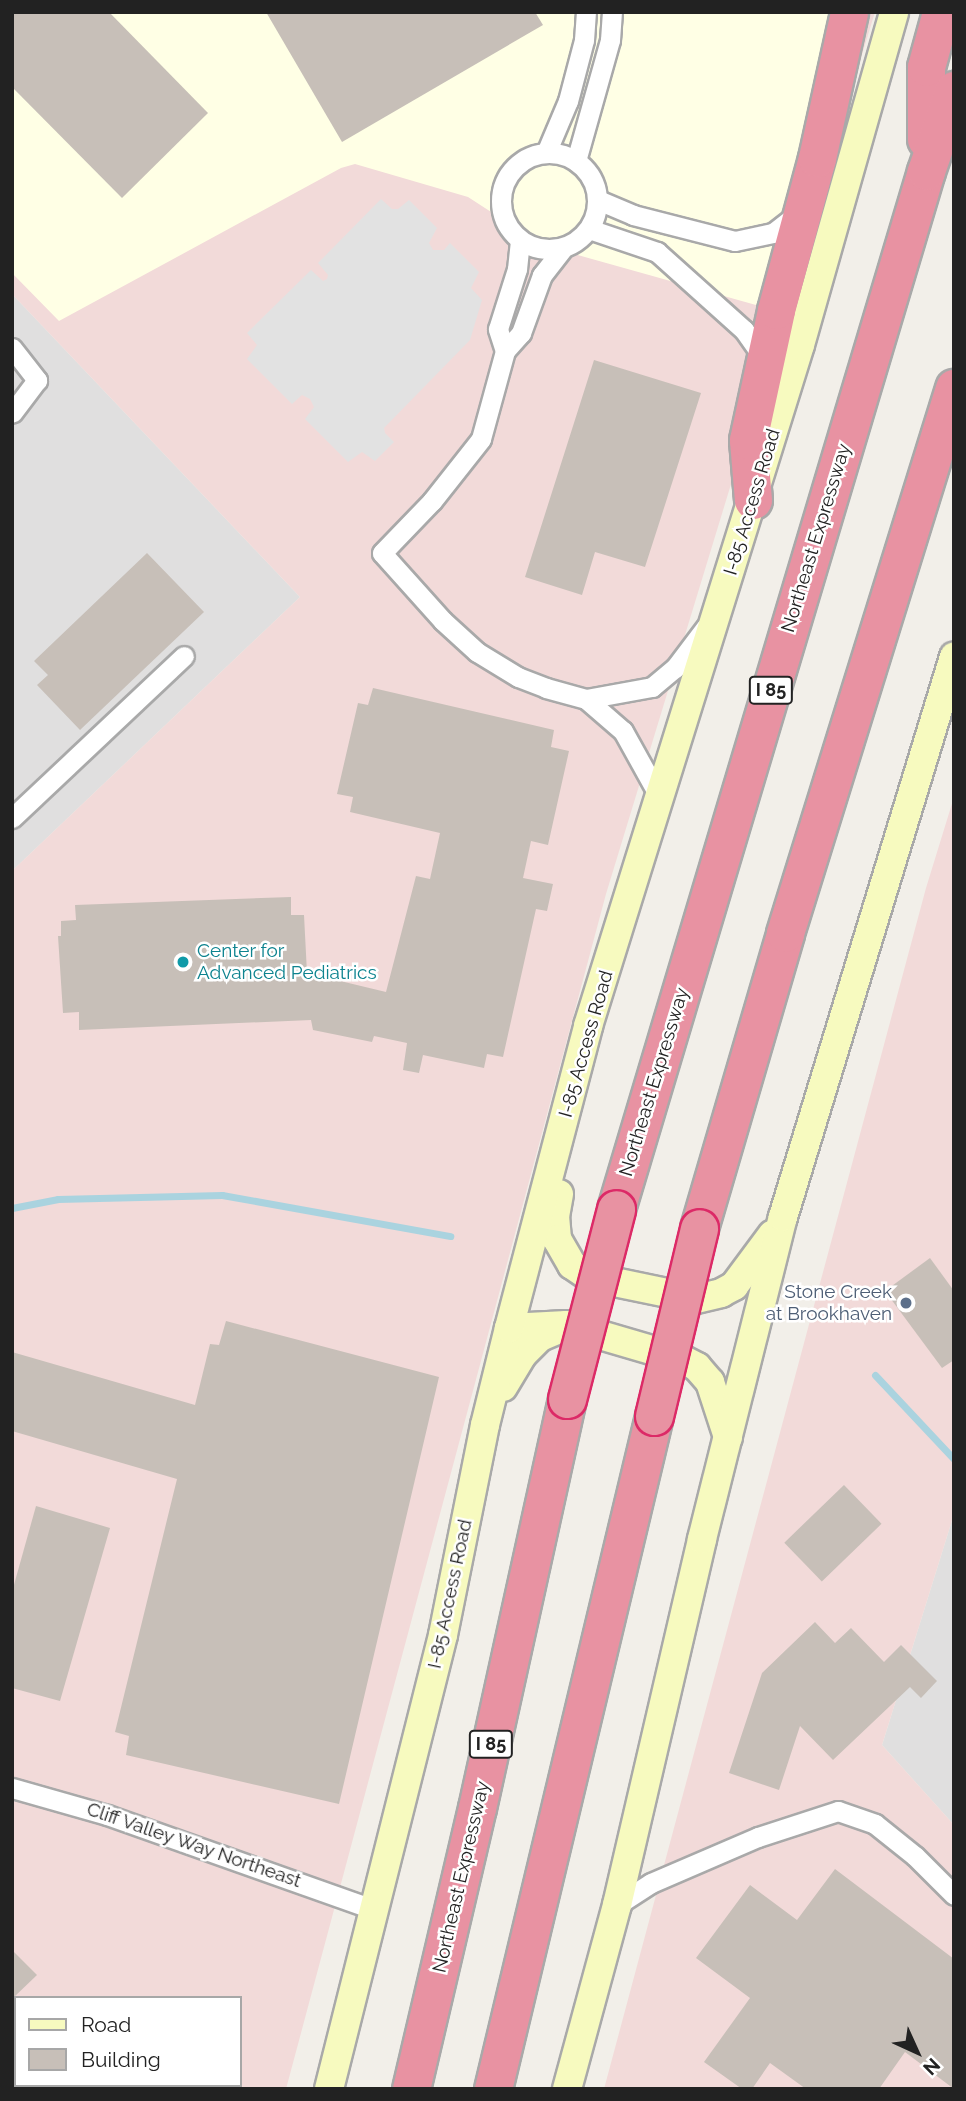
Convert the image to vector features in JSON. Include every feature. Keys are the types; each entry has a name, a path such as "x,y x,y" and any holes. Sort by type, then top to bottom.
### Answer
{"highway":[{"path":"753,499 748,440 849,12"},
{"path":"926,171 926,67 941,12"},
{"name":"Northeast Expressway","path":"411,2089 477,1808 567,1399 616,1209 926,171 954,90"},
{"path":"493,2089 698,1228 785,933 954,388"}],"main road":[{"name":"I-85 Access Road","path":"329,2089 443,1635 485,1426 588,1026 753,499 894,12"},
{"path":"567,2089 617,1905 783,1217 954,657"},
{"path":"588,1026 555,1216 557,1239 572,1265 590,1277 696,1299 721,1293 745,1275 783,1217"},
{"path":"509,1328 566,1325 682,1359 697,1367 710,1382 728,1437"},
{"path":"485,1426 506,1379 522,1355 540,1337 566,1325"}],"street":[{"path":"546,153 568,101 584,40 586,12"},
{"path":"576,161 610,40 612,12"},
{"path":"546,153 562,154 576,161 591,178 598,200 589,229 578,240 549,250 520,240 508,228 502,212 504,181 516,166 530,157 546,153"},
{"path":"598,200 633,215 735,241 773,233 803,209"},
{"path":"589,229 657,252 744,330 765,360"},
{"path":"505,351 498,329 517,269 520,240"},
{"path":"564,247 542,275 521,333 505,351 481,439 432,501 382,553 443,621 477,652 518,677 586,699 638,691 665,679 717,612"},
{"path":"12,348 37,380 12,413"},
{"path":"12,818 184,656"},
{"path":"586,699 623,731 660,796"},
{"name":"Cliff Valley Way Northeast","path":"12,1788 120,1819 373,1909"},
{"path":"617,1905 651,1883 758,1837 838,1811 875,1824 915,1856 954,1895"}],"shaded area":[{"path":"12,12 875,12 606,894 286,2089 12,2089 12,871 300,597 12,294"},
{"path":"12,12 861,12 774,310 542,245 468,197 355,164 341,168 59,321 12,273"},
{"path":"381,199 392,209 398,209 409,200 437,228 429,243 433,250 444,250 450,243 479,272 471,288 482,300 470,340 384,428 394,442 375,461 362,452 348,462 305,419 314,407 310,399 302,395 292,404 247,359 257,345 247,333 311,270 323,281 327,279 328,275 318,263"},
{"path":"12,294 300,597 12,871"},
{"path":"954,797 954,1514 882,1745 954,1825 954,2089 604,2089 926,888"},
{"path":"954,1514 954,1825 882,1745"}],"building":[{"path":"12,12 109,12 208,113 122,198 12,87"},
{"path":"266,12 535,12 543,25 342,142"},
{"path":"594,360 701,393 645,567 595,552 582,595 525,577"},
{"path":"147,553 204,612 80,730 37,685 48,675 34,661"},
{"path":"373,688 554,730 551,747 569,751 548,845 531,841 523,878 553,884 547,911 536,909 503,1057 487,1054 484,1068 423,1055 419,1073 403,1070 407,1043 374,1036 372,1042 313,1030 311,1020 79,1030 79,1012 63,1013 58,936 61,936 61,921 76,920 75,905 291,897 291,915 304,915 307,973 386,992 416,876 430,879 440,833 350,812 353,797 337,794 358,703 368,705"},
{"path":"930,1258 954,1291 954,1360 942,1368 885,1291"},
{"path":"226,1321 439,1377 339,1804 126,1755 129,1736 115,1732 177,1479 12,1431 12,1352 195,1405 210,1344 219,1345"},
{"path":"844,1485 882,1524 822,1582 784,1543"},
{"path":"36,1506 110,1528 60,1701 12,1688 12,1592"},
{"path":"815,1622 835,1643 851,1628 884,1662 901,1645 937,1681 921,1698 910,1687 833,1760 800,1726 779,1790 729,1773 762,1673"},
{"path":"835,1869 954,1959 954,2089 905,2052 879,2089 806,2089 770,2063 752,2089 742,2089 704,2062 750,1998 696,1958 750,1885 797,1920"},
{"path":"12,1950 37,1975 12,1999"}],"waterway":[{"path":"12,1208 58,1199 222,1195 450,1236"},
{"path":"875,1375 954,1459"}],"place":[{"name":"Center for Advanced Pediatrics","path":"183,962"},
{"name":"Stone Creek at Brookhaven","path":"906,1303"}]}
